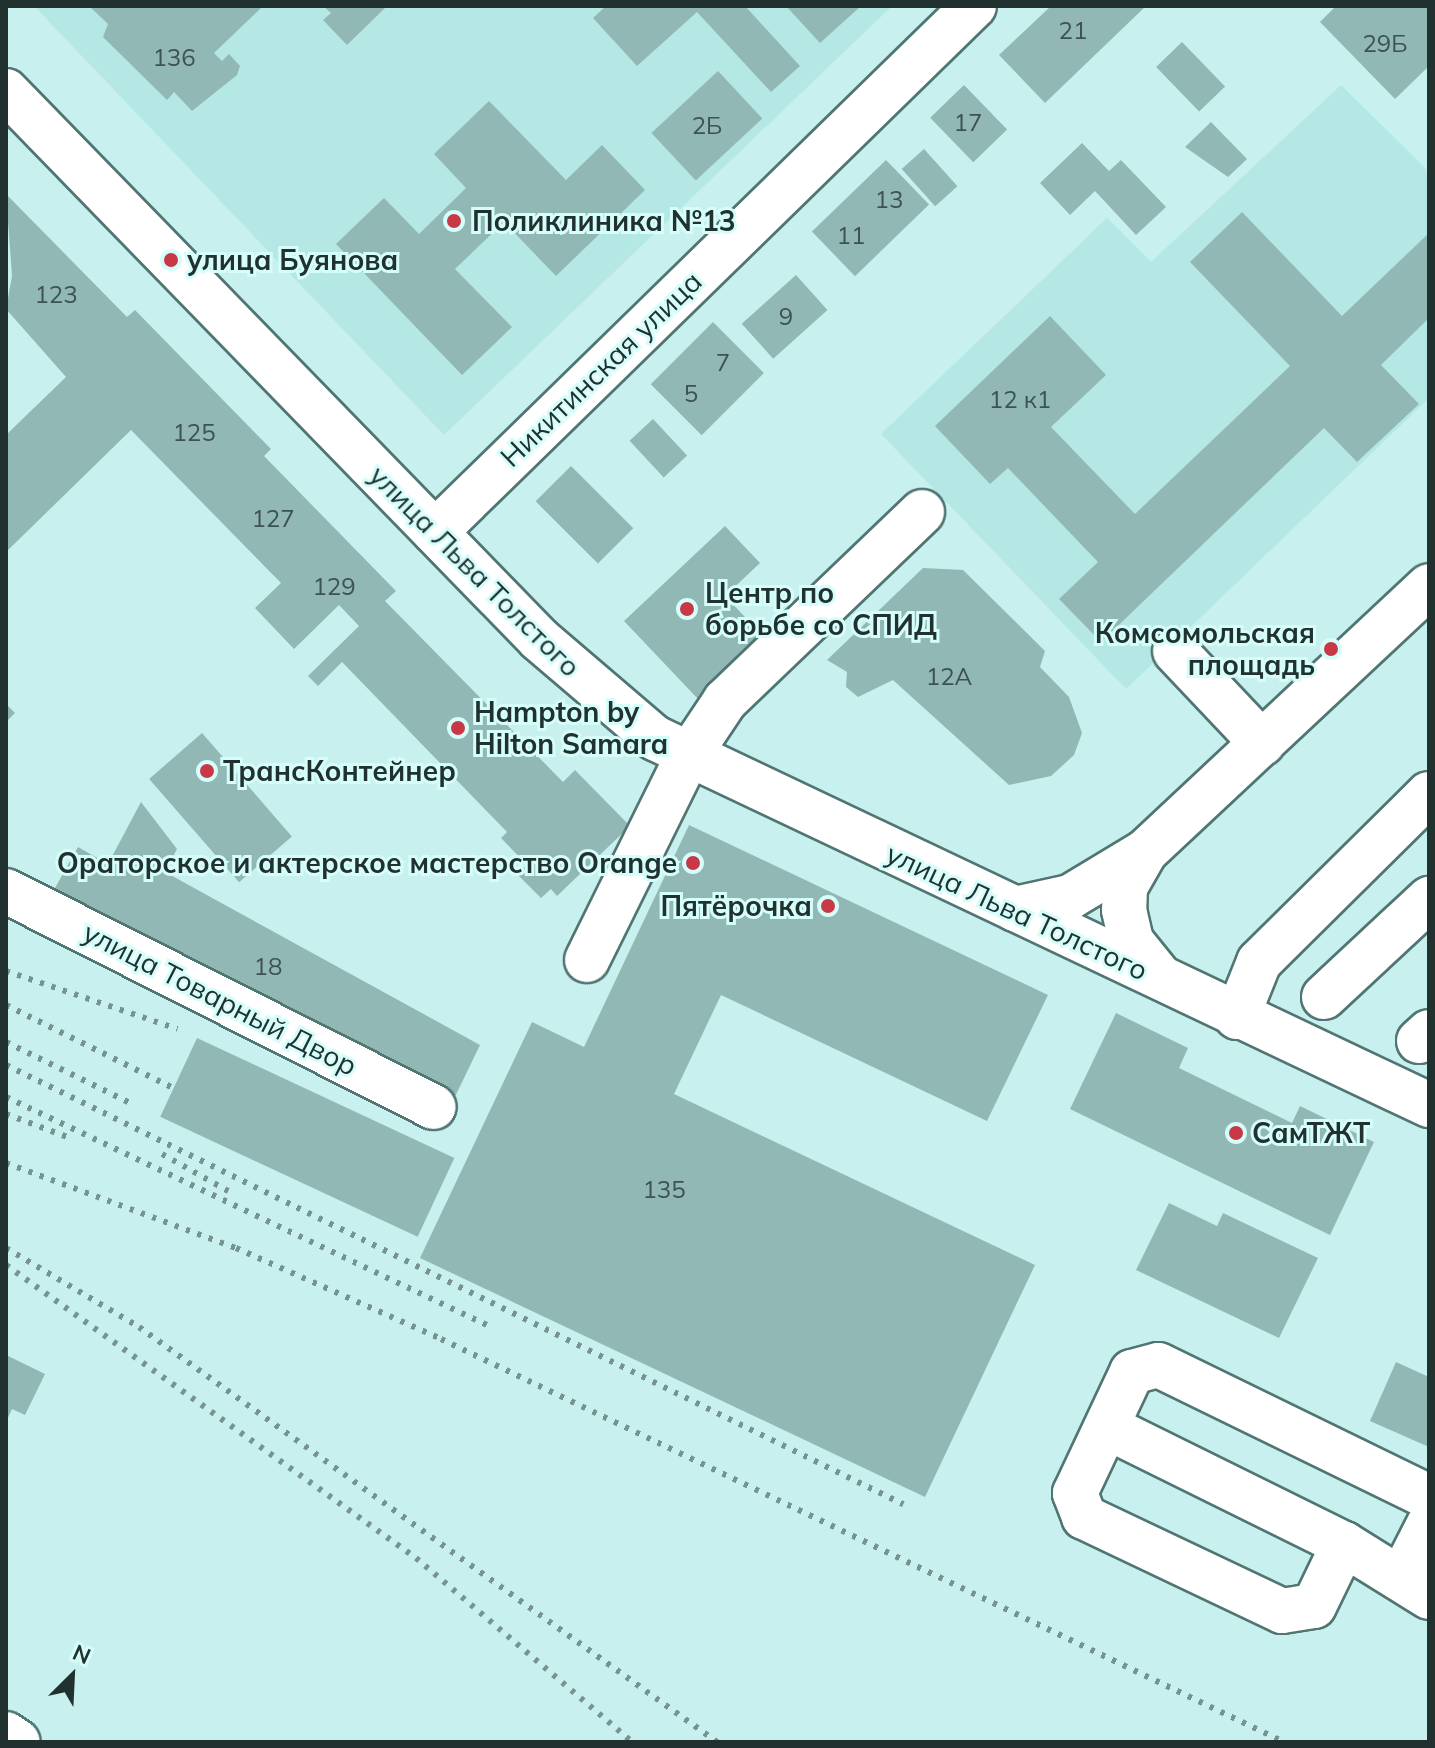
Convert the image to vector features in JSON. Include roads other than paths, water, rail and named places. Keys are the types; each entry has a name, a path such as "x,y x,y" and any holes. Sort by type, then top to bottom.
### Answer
{"main road":[{"name":"Никитинская улица","path":"435,532 974,6"},
{"name":"улица Льва Толстого","path":"6,91 435,532 592,688 687,758 1015,909 1168,984"},
{"path":"587,960 687,758 725,701 922,512"},
{"path":"1015,909 1070,897 1145,852 1429,586"},
{"path":"1175,651 1262,743"},
{"path":"1237,1017 1259,962 1429,794"},
{"path":"1145,852 1125,887 1124,910 1143,963 1168,984 1429,1105"},
{"name":"улица Товарный Двор","path":"6,891 434,1107"},
{"path":"1324,997 1429,899"},
{"path":"1344,1544 1314,1606 1282,1611 1084,1517 1075,1493 1132,1372 1158,1365 1429,1497"},
{"path":"1107,1427 1344,1544 1415,1588 1429,1524"},
{"path":"6,1734 18,1742"}],"railway":[{"path":"6,971 177,1029"},
{"path":"6,1005 173,1088"},
{"path":"6,1042 132,1104"},
{"path":"6,1065 903,1504"},
{"path":"6,1097 491,1327"},
{"path":"6,1114 70,1138"},
{"path":"162,1154 228,1191"},
{"path":"6,1163 236,1248 441,1339 1284,1742"},
{"path":"6,1248 139,1327 717,1742"},
{"path":"6,1265 416,1558 632,1742"}],"place":[{"name":"Поликлиника №13","path":"454,221"},
{"name":"улица Буянова","path":"171,260"},
{"name":"Центр по борьбе со СПИД","path":"687,609"},
{"name":"Комсомольская площадь","path":"1331,649"},
{"name":"Hampton by Hilton Samara","path":"458,728"},
{"name":"ТрансКонтейнер","path":"207,771"},
{"name":"Ораторское и актерское мастерство Orange","path":"693,863"},
{"name":"Пятёрочка","path":"828,906"},
{"name":"СамТЖТ","path":"1236,1133"}]}
